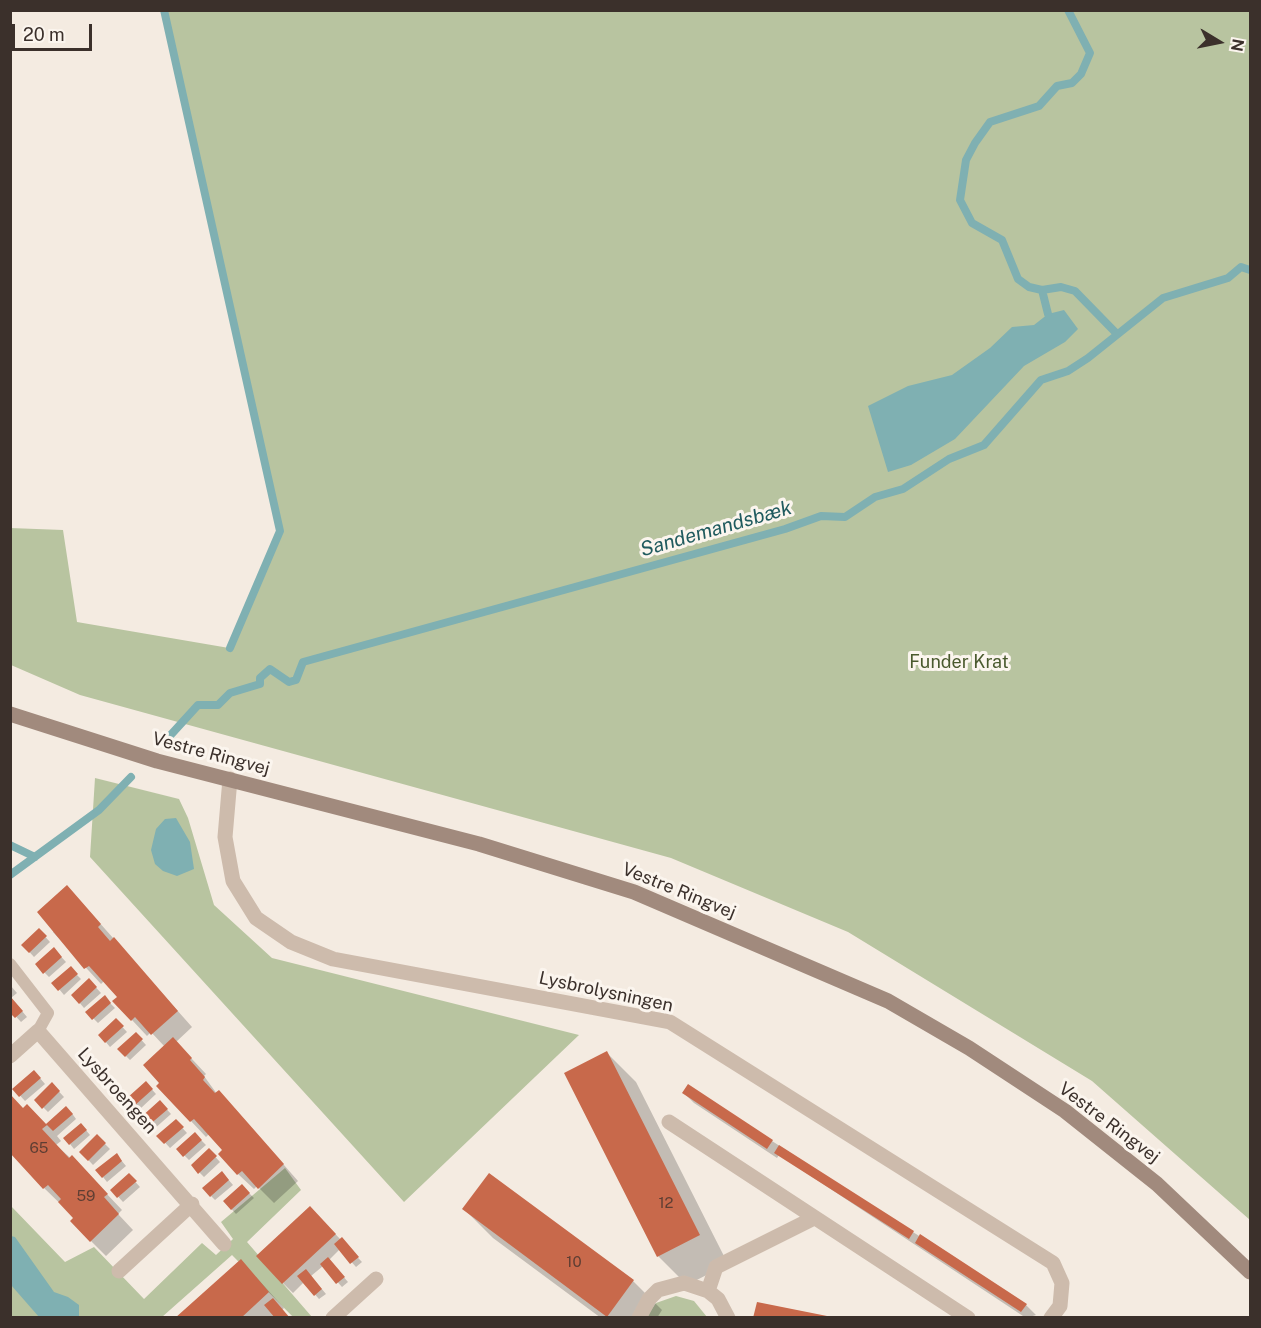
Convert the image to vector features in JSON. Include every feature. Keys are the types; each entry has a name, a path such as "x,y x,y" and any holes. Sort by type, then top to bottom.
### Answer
{"main road":[{"name":"Vestre Ringvej","path":"10,714 157,761 479,844 634,892 888,1001 969,1048 1065,1111 1157,1184 1251,1272"}],"street":[{"name":"Lysbrolysningen","path":"230,779 225,837 233,881 256,918 291,942 333,959 670,1022 1053,1263 1062,1283 1060,1306 1052,1317"},
{"path":"10,1056 38,1031"},
{"name":"Lysbroengen","path":"38,1031 192,1204 224,1244"},
{"path":"669,1122 968,1317"},
{"path":"119,1271 192,1204"},
{"path":"708,1291 716,1267 814,1218"},
{"path":"333,1317 376,1279"},
{"path":"639,1317 649,1299 658,1290 684,1283 708,1291 718,1299 728,1317"}],"lane":[{"path":"10,964 48,1013 38,1031"}],"green space":[{"name":"Funder Krat","path":"164,11 1250,11 1250,1220 1092,1081 848,932 671,858 80,695 11,665 10,528 63,530 77,622 229,648 280,531"},
{"path":"95,778 179,799 188,818 214,905 272,958 579,1035 404,1202 90,857"},
{"path":"285,1168 301,1190 247,1242 312,1317 293,1317 232,1255 162,1317 11,1317 10,1205 65,1262 94,1247 144,1299 202,1243 216,1255 233,1239 221,1222"},
{"path":"676,1296 694,1301 707,1317 646,1318 656,1303"}],"water":[{"path":"1064,310 1078,329 1065,342 1024,366 955,439 911,465 888,472 868,406 908,386 952,375 990,348 1012,327 1034,325 1048,314"},
{"path":"176,818 190,842 194,869 177,876 163,871 155,864 151,850 156,829 165,819"},
{"path":"11,1236 15,1237 54,1292 68,1297 79,1305 79,1317 39,1317 11,1285"}],"building":[{"path":"67,885 101,924 98,927 110,941 114,937 178,1011 151,1035 135,1017 131,1021 112,1001 117,997 89,966 84,969 37,912"},
{"path":"39,928 47,936 29,953 21,945"},
{"path":"54,947 62,957 43,974 35,964"},
{"path":"71,966 78,974 58,991 51,983"},
{"path":"89,978 97,987 79,1004 71,995"},
{"path":"105,995 111,1003 92,1020 85,1012"},
{"path":"10,996 23,1011 15,1018 10,1013"},
{"path":"116,1018 124,1026 105,1043 98,1035"},
{"path":"136,1032 143,1039 125,1057 117,1049"},
{"path":"173,1037 192,1058 190,1060 205,1077 203,1080 215,1093 219,1090 284,1164 258,1189 242,1171 237,1175 218,1154 222,1150 194,1119 190,1122 156,1086 159,1083 143,1065"},
{"path":"607,1051 700,1235 657,1257 564,1073"},
{"path":"34,1070 41,1078 19,1097 12,1089"},
{"path":"146,1081 153,1089 134,1106 127,1098"},
{"path":"52,1082 60,1091 42,1109 34,1100"},
{"path":"688,1084 773,1140 767,1149 682,1093"},
{"path":"10,1094 23,1108 27,1104 47,1125 42,1129 69,1158 72,1155 108,1194 104,1197 119,1214 90,1242 70,1221 73,1218 58,1202 61,1199 48,1185 43,1189 10,1153"},
{"path":"160,1100 168,1109 148,1126 140,1118"},
{"path":"66,1106 73,1114 53,1131 46,1124"},
{"path":"176,1119 184,1127 164,1144 156,1136"},
{"path":"81,1123 87,1130 69,1145 63,1138"},
{"path":"195,1132 202,1140 183,1157 176,1149"},
{"path":"97,1134 106,1143 88,1161 79,1152"},
{"path":"779,1145 914,1231 909,1239 774,1153"},
{"path":"209,1148 217,1156 198,1174 191,1165"},
{"path":"117,1153 122,1161 102,1178 95,1170"},
{"path":"222,1171 229,1180 210,1197 202,1188"},
{"path":"129,1173 137,1181 117,1198 110,1190"},
{"path":"489,1173 634,1280 607,1317 462,1209"},
{"path":"242,1184 250,1193 231,1210 223,1201"},
{"path":"310,1206 336,1234 282,1284 256,1256"},
{"path":"920,1234 1027,1304 1021,1312 915,1243"},
{"path":"342,1237 359,1257 350,1264 334,1244"},
{"path":"328,1257 345,1277 336,1284 320,1264"},
{"path":"241,1259 269,1292 241,1318 175,1318"},
{"path":"306,1269 322,1289 314,1296 297,1276"},
{"path":"273,1298 290,1318 275,1318 264,1305"},
{"path":"757,1302 827,1316 827,1318 753,1318"}],"waterway":[{"path":"164,10 280,531 230,648"},
{"path":"1068,10 1090,53 1081,74 1072,83 1057,86 1039,106 990,122 966,160 960,200 972,223 1002,240 1018,279 1029,287 1042,290 1061,287 1075,291 1117,334"},
{"name":"Sandemandsbæk","path":"167,739 198,705 218,705 230,693 260,684 260,678 270,669 289,682 296,680 303,662 785,529 821,516 845,517 875,497 903,489 949,459 984,445 1041,380 1068,371 1088,358 1163,298 1228,278 1241,267 1250,270"},
{"path":"1042,290 1048,314"},
{"path":"10,875 99,810 131,777"},
{"path":"10,845 35,857"}]}
